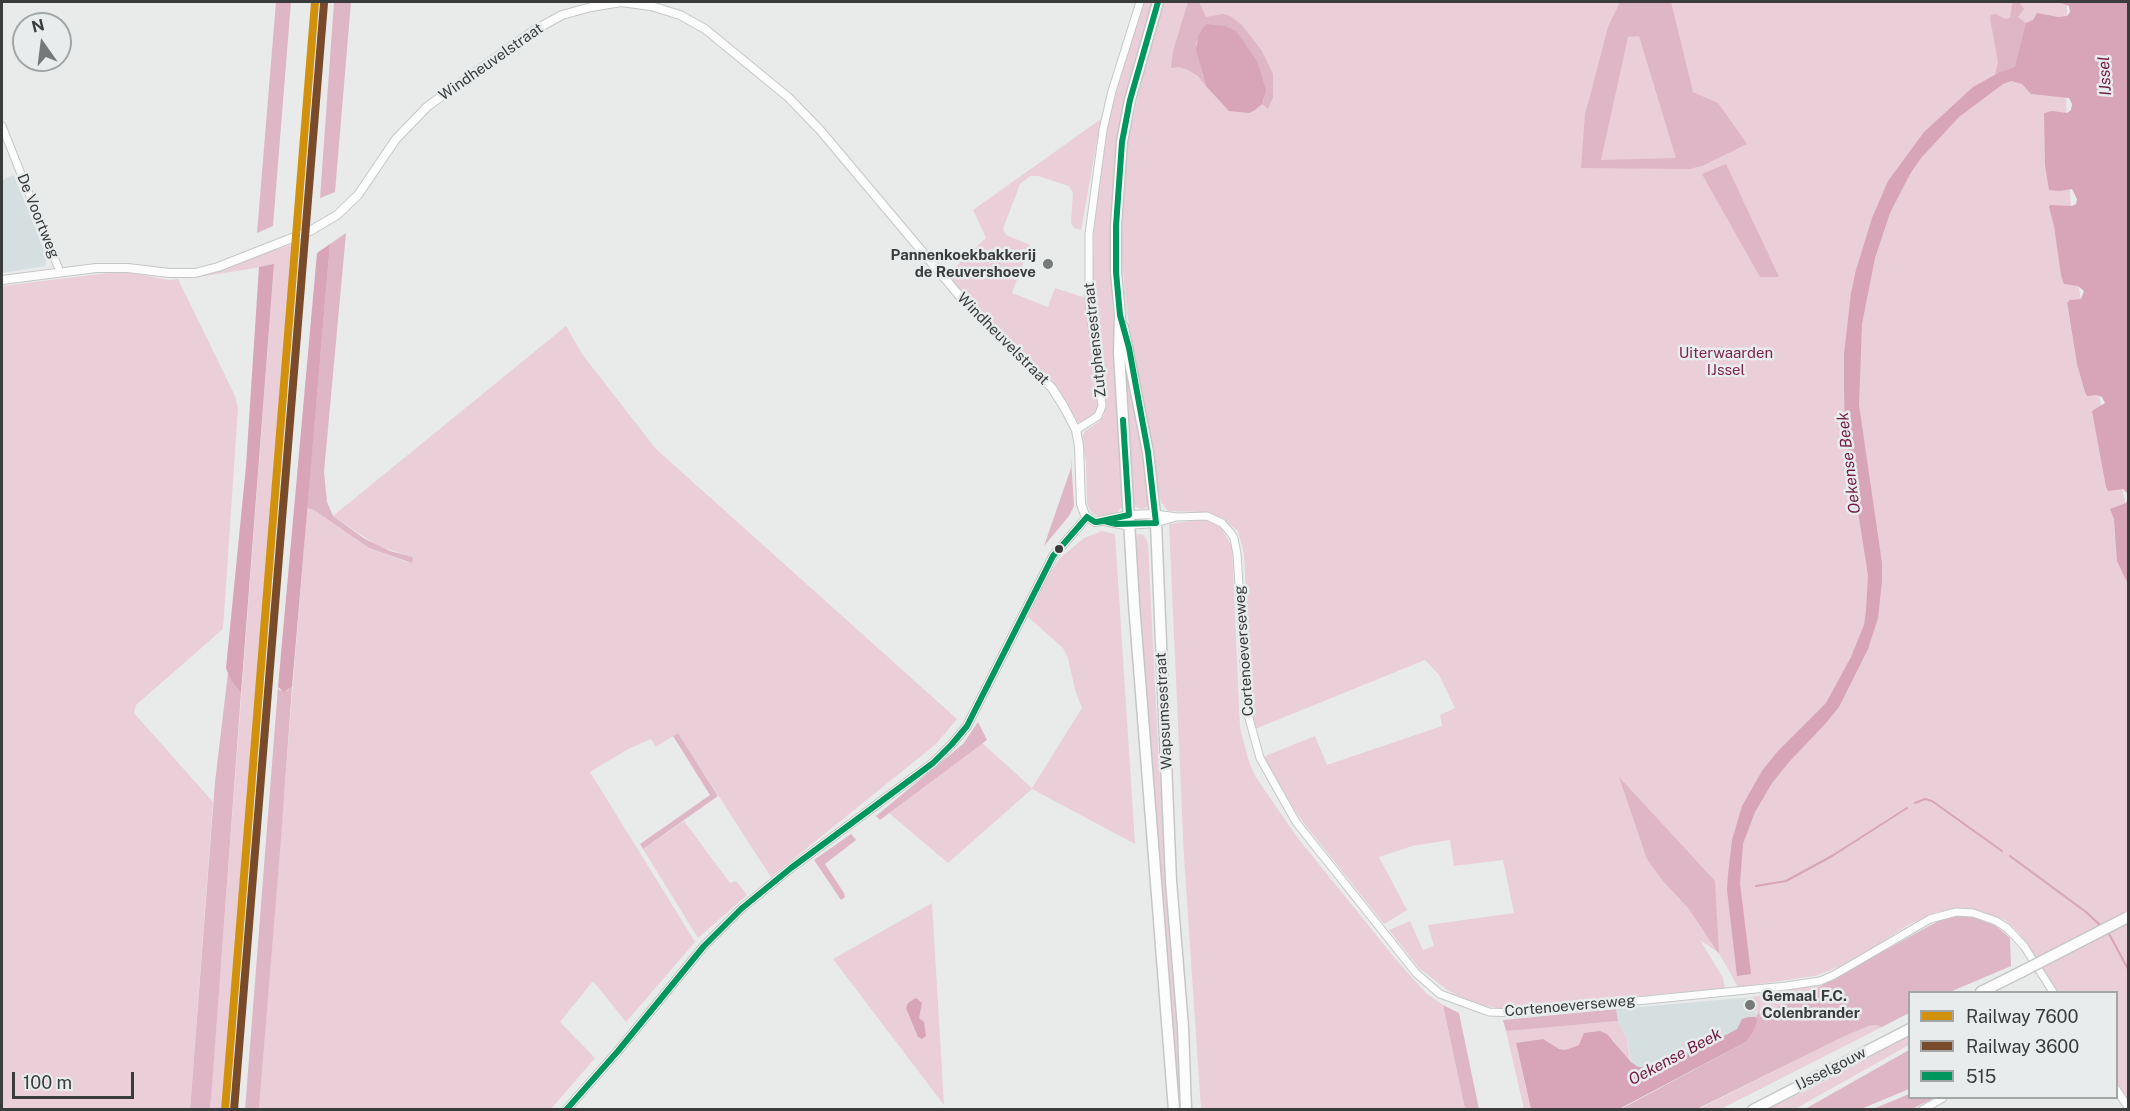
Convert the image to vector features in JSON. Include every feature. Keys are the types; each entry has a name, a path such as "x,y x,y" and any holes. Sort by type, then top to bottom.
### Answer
{"main road":[{"name":"Wapsumsestraat","path":"1158,2 1141,59 1122,142 1116,226 1116,272 1129,520 1152,855 1174,1110"},
{"name":"Wapsumsestraat","path":"1120,315 1129,348 1152,475 1171,880 1183,1027 1186,1110"},
{"path":"1985,991 2128,917"},
{"name":"IJsselgouw","path":"1753,1110 1908,1030"}],"street":[{"name":"Windheuvelstraat","path":"2,280 115,267 169,273 195,273 218,267 310,231 337,215 353,200 396,139 428,106 546,22 578,10 612,2 651,6 692,21 725,44 788,97 820,130 963,300 1052,388 1076,430"},
{"name":"Zutphensestraat","path":"1076,430 1098,416 1102,406 1089,300 1089,234 1103,130 1112,91 1140,2"},
{"name":"De Voortweg","path":"2,126 60,272"},
{"path":"566,1110 618,1051 704,946 741,909 791,868 933,763 968,726 1053,556 1087,517 1081,504 1079,446 1076,430"},
{"name":"Cortenoeverseweg","path":"1087,517 1095,522 1201,515 1213,518 1226,527 1234,538 1237,554 1247,711 1257,752 1296,822 1416,973 1440,994 1489,1012 1517,1013 1820,981 1930,919 1956,912 1973,913 1985,917 1996,921 2012,932 2024,946 2053,991"},
{"path":"2118,1092 2128,1107"},
{"path":"1922,1110 1941,1099"}],"shaded area":[{"path":"276,2 291,2 273,226 257,233"},
{"path":"334,2 351,2 335,192 320,198"},
{"path":"1188,2 1199,2 1206,17 1223,14 1230,16 1241,24 1262,51 1273,74 1273,97 1268,109 1262,104 1264,99 1202,29 1196,43 1206,86 1198,76 1186,69 1171,68 1173,51"},
{"path":"1620,2 1671,2 1693,92 1718,103 1747,144 1702,166 1689,169 1581,168 1585,114 1608,27","holes":["1639,36 1676,158 1601,160 1628,37"]},
{"path":"2014,2 2019,2 2024,9 2018,17 2026,23 2021,48 2015,67 1995,74 1998,62 1990,18 1991,15 1996,14 2005,19 2010,18"},
{"path":"1726,164 1779,277 1760,277 1702,174"},
{"path":"14,175 47,258 45,266 2,273 2,180"},
{"path":"346,233 324,472 327,502 333,516 365,539 390,551 413,557 412,563 369,548 314,510 307,508 330,244"},
{"path":"1071,458 1074,506 1069,516 1044,546 1071,468"},
{"path":"228,673 231,681 241,693 212,1087 210,1109 190,1110 215,782"},
{"path":"278,687 279,690 287,691 292,687 281,839 259,1109 245,1110"},
{"path":"978,722 987,740 880,820 876,816 963,744"},
{"path":"678,733 718,796 643,849 640,844 710,795 673,736"},
{"path":"1619,777 1715,881 1719,954 1689,909 1663,881 1647,859"},
{"path":"851,834 856,840 825,864 844,893 845,897 841,900 814,860"},
{"path":"1957,916 1976,918 1996,926 2010,938 2011,966 1952,991 1908,991 1908,1014 1882,1027 1869,1026 1847,1035 1697,1109 1619,1110 1746,1042 1754,1031 1757,1014 1817,988 1940,920"},
{"path":"1753,997 1757,1020 1664,1066 1638,1067 1631,1062 1627,1040 1618,1021 1616,1009"},
{"path":"1443,1005 1459,1013 1479,1109 1465,1109"},
{"path":"1616,1009 1618,1021 1506,1031 1503,1020"},
{"path":"1908,1051 1908,1089 1861,1109 1805,1109"},
{"path":"1908,1094 1908,1099 1932,1099 1912,1109 1873,1109"}],"green space":[{"path":"1143,2 1153,2 1127,91 1117,143 1111,210 1112,303 1124,504 1116,514 1100,517 1091,512 1087,504 1086,463 1082,437 1085,431 1100,421 1104,415 1106,402 1092,284 1095,208 1110,114"},
{"name":"Uiterwaarden IJssel","path":"1163,2 2067,2 2066,99 2070,194 2079,289 2100,400 2128,513 2128,1105 2118,1088 2118,991 2057,991 2018,932 2005,920 1970,908 1937,912 1910,924 1848,963 1815,976 1738,987 1719,953 1700,940 1723,978 1725,988 1503,1009 1462,998 1447,990 1419,968 1389,930 1410,921 1423,950 1434,946 1428,925 1514,913 1503,860 1454,866 1450,840 1412,846 1379,857 1407,910 1384,924 1303,822 1274,780 1263,757 1315,736 1327,765 1442,726 1440,715 1455,708 1439,675 1425,660 1255,729 1252,713 1244,554 1238,531 1222,518 1203,512 1168,511 1161,502 1127,312 1121,249 1125,164 1151,39"},
{"path":"1101,119 1081,230 1074,228 1071,223 1073,193 1069,186 1038,176 1030,176 1020,184 1003,229 1006,235 1030,245 1012,293 1048,307 1055,288 1086,298 1100,400 1097,410 1092,415 1084,422 1078,422 1063,397 1005,339 947,275 986,238 973,210"},
{"path":"293,244 223,1110 210,1109 274,265 192,278"},
{"path":"108,273 131,273 169,280 178,279 235,396 238,408 223,629 136,705 134,713 213,802 190,1109 2,1109 2,286"},
{"path":"566,326 582,354 656,449 957,719 936,744 771,877 678,733 656,747 651,739 628,749 590,772 695,942 626,1022 593,981 560,1022 595,1058 551,1109 259,1110 307,508 314,510 369,548 407,562 413,557 378,546 333,516"},
{"path":"1124,352 1143,449 1150,505 1143,509 1133,504"},
{"path":"1197,520 1209,521 1220,527 1232,546 1240,728 1255,776 1297,837 1398,962 1427,994 1443,1005 1465,1109 1201,1109 1184,857 1169,524"},
{"path":"1102,531 1115,534 1135,844 1032,789 948,863 889,813 982,743 1032,788 1082,708 1063,648 1028,617 1049,574 1060,558 1084,538"},
{"path":"1137,535 1144,535 1148,543 1158,745 1182,1109 1177,1109 1134,545"},
{"path":"684,821 730,883 736,881 747,895 698,938 643,849"},
{"path":"932,903 944,1105 833,959"},
{"path":"1827,982 1770,1010 1757,1014 1757,1011 1754,1011 1753,997"},
{"path":"1618,1021 1627,1040 1630,1062 1612,1039 1565,1050 1542,1039 1516,1044 1531,1109 1524,1109 1506,1031"},
{"path":"1869,1026 1882,1027 1721,1109 1697,1110 1847,1035"},
{"path":"1908,1037 1908,1046 1795,1109 1765,1110 1810,1089"}],"water":[{"name":"IJssel","path":"2059,2 2128,2 2128,498 2123,489 2108,491 2106,487 2092,411 2105,403 2102,397 2087,396 2085,392 2077,364 2067,303 2070,300 2081,299 2084,291 2078,286 2064,284 2049,207 2050,205 2072,206 2076,204 2077,199 2072,189 2049,190 2045,165 2044,113 2052,111 2067,113 2071,110 2072,104 2069,98 2031,94 2022,84 2011,81 2003,84 1959,117 1921,158 1890,213 1875,258 1862,324 1859,405 1882,563 1878,618 1868,649 1839,707 1772,783 1755,812 1743,844 1740,883 1751,974 1737,976 1727,890 1732,840 1742,806 1762,771 1777,752 1826,703 1851,657 1864,625 1868,575 1845,429 1844,354 1851,293 1872,218 1888,181 1924,132 1973,87 2000,72 2015,67 2026,23 2033,20 2037,13 2058,17 2067,16 2070,12 2069,6"},
{"path":"1207,24 1225,26 1236,31 1257,61 1266,90 1262,104 1255,110 1249,113 1229,111 1206,86 1196,50 1198,37"},
{"path":"330,244 292,687 284,692 278,687 317,253"},
{"path":"274,264 241,693 231,681 226,668 246,466 259,267"},
{"path":"2128,498 2128,584 2117,561 2114,519 2110,509 2126,503"},
{"path":"916,998 922,1003 919,1018 924,1022 926,1036 922,1039 918,1037 906,1008 908,1003"},
{"path":"1756,1017 1757,1020 1754,1031 1746,1042 1619,1109 1531,1109 1516,1043 1543,1039 1565,1050 1579,1045 1584,1033 1600,1031 1607,1034 1638,1067 1656,1068 1728,1034 1737,1029 1742,1019"}],"waterway":[{"path":"1915,803 1925,799 1932,801 2002,851"},
{"path":"1756,886 1786,881 1832,856 1907,808"},
{"path":"2010,856 2086,912 2101,926"},
{"path":"2108,932 2128,969"}],"rail line":[{"name":"7600","path":"225,1110 315,2"},
{"name":"3600","path":"234,1110 324,3"}],"transit line":[{"name":"515","path":"1087,517 1095,522 1104,521 1116,524 1156,523 1148,452 1129,348 1120,315 1116,272 1116,226 1122,142 1130,100 1158,2"},
{"name":"515","path":"1097,522 1129,515 1123,420"},
{"name":"515","path":"566,1110 618,1051 704,946 741,909 791,868 933,763 952,744 967,726 1053,556 1087,517"}],"place":[{"name":"Pannenkoekbakkerij de Reuvershoeve","path":"1048,264"},
{"name":"Gemaal F.C. Colenbrander","path":"1750,1005"}],"water label":[{"name":"Oekense Beek","path":"1849,463"},
{"name":"Oekense Beek","path":"1675,1057"}]}
